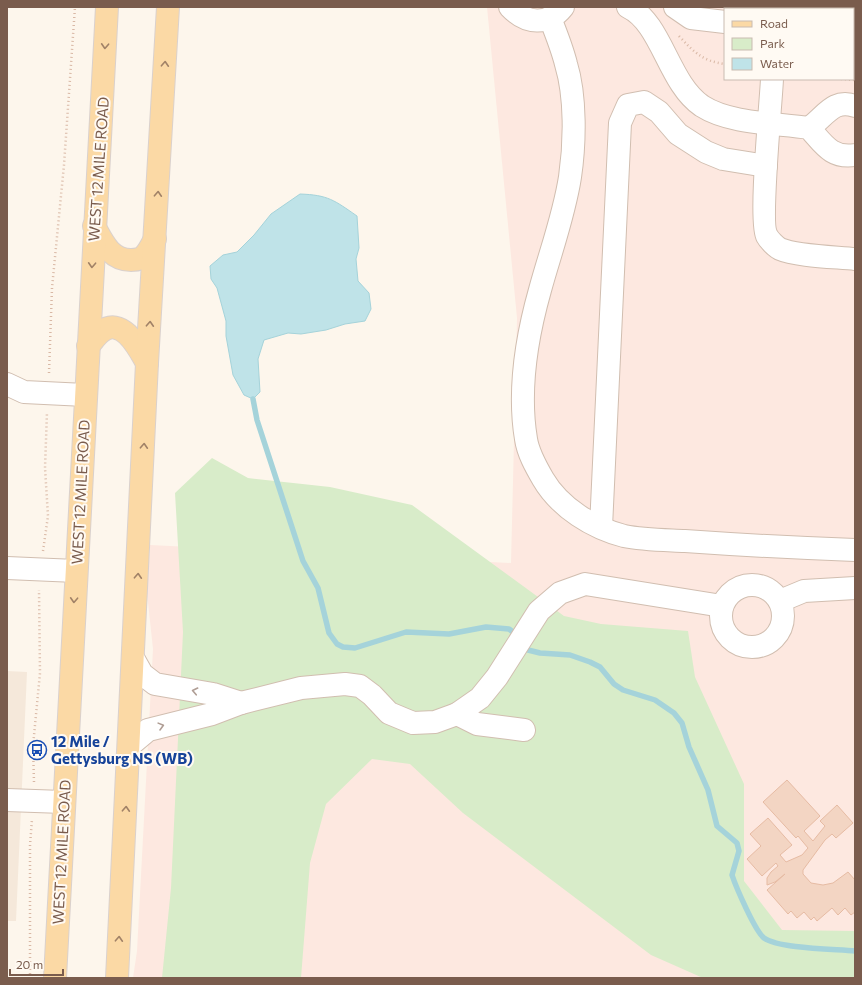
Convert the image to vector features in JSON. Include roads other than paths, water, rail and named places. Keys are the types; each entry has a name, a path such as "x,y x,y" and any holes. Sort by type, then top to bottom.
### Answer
{"main road":[{"name":"WEST 12 MILE ROAD","path":"57,975 63,802 107,7"},
{"path":"117,978 134,658 147,363 168,7"},
{"path":"94,226 104,244 114,256 123,260 137,260 145,255 155,239"},
{"path":"88,346 102,331 112,328 121,330 131,336 147,363"}],"street":[{"path":"510,7 527,20 538,21 557,12 573,110 570,176 563,209 539,292 530,332 525,369 523,410 526,440 535,465 550,491 569,510 601,527 625,536 855,550"},
{"path":"628,7 633,9 648,25 682,85 702,106 737,120 809,128 818,122 827,110 838,104 855,106"},
{"path":"675,7 691,18 724,22"},
{"path":"772,80 766,166 764,225 766,236 779,249 816,256 855,259"},
{"path":"601,527 620,123 628,104 644,102 659,112 678,134 706,152 723,159 766,166"},
{"path":"809,128 828,150 840,154 855,154"},
{"path":"7,384 24,392 85,395"},
{"path":"7,568 76,571"},
{"path":"129,746 148,730 212,714 241,703 301,688 345,684 360,686 372,695 389,713 413,723 435,722 457,714 480,698 497,677 539,611 560,593 585,584 722,606"},
{"path":"753,585 764,587 773,593 780,601 783,611 783,621 780,630 771,642 758,648 743,646 730,639 724,631 721,620 722,606 733,591 742,586 753,585"},
{"path":"780,601 804,592 855,588"},
{"path":"134,658 142,674 155,684 212,694 241,703"},
{"path":"457,714 477,724 524,730"},
{"path":"7,800 63,802"}],"water":[{"path":"300,194 330,199 357,216 359,248 356,259 358,281 369,293 371,309 365,321 301,334 288,333 264,340 258,359 260,392 253,399 244,395 233,375 226,336 226,321 217,288 211,279 210,266 223,255 237,252 254,235 271,214"}],"waterway":[{"path":"253,399 257,420 303,561 318,588 329,633 337,644 343,647 355,648 406,632 449,634 486,627 509,629 518,636"},
{"path":"524,645 528,650 540,653 570,655 590,662 600,667 614,684 623,690 655,700 674,713 682,723 689,747 708,790 717,826 737,843 739,851 732,875 751,918 764,938 772,942 794,946 855,951"}],"place":[{"name":"12 Mile / Gettysburg NS (WB)","path":"37,750"}]}
